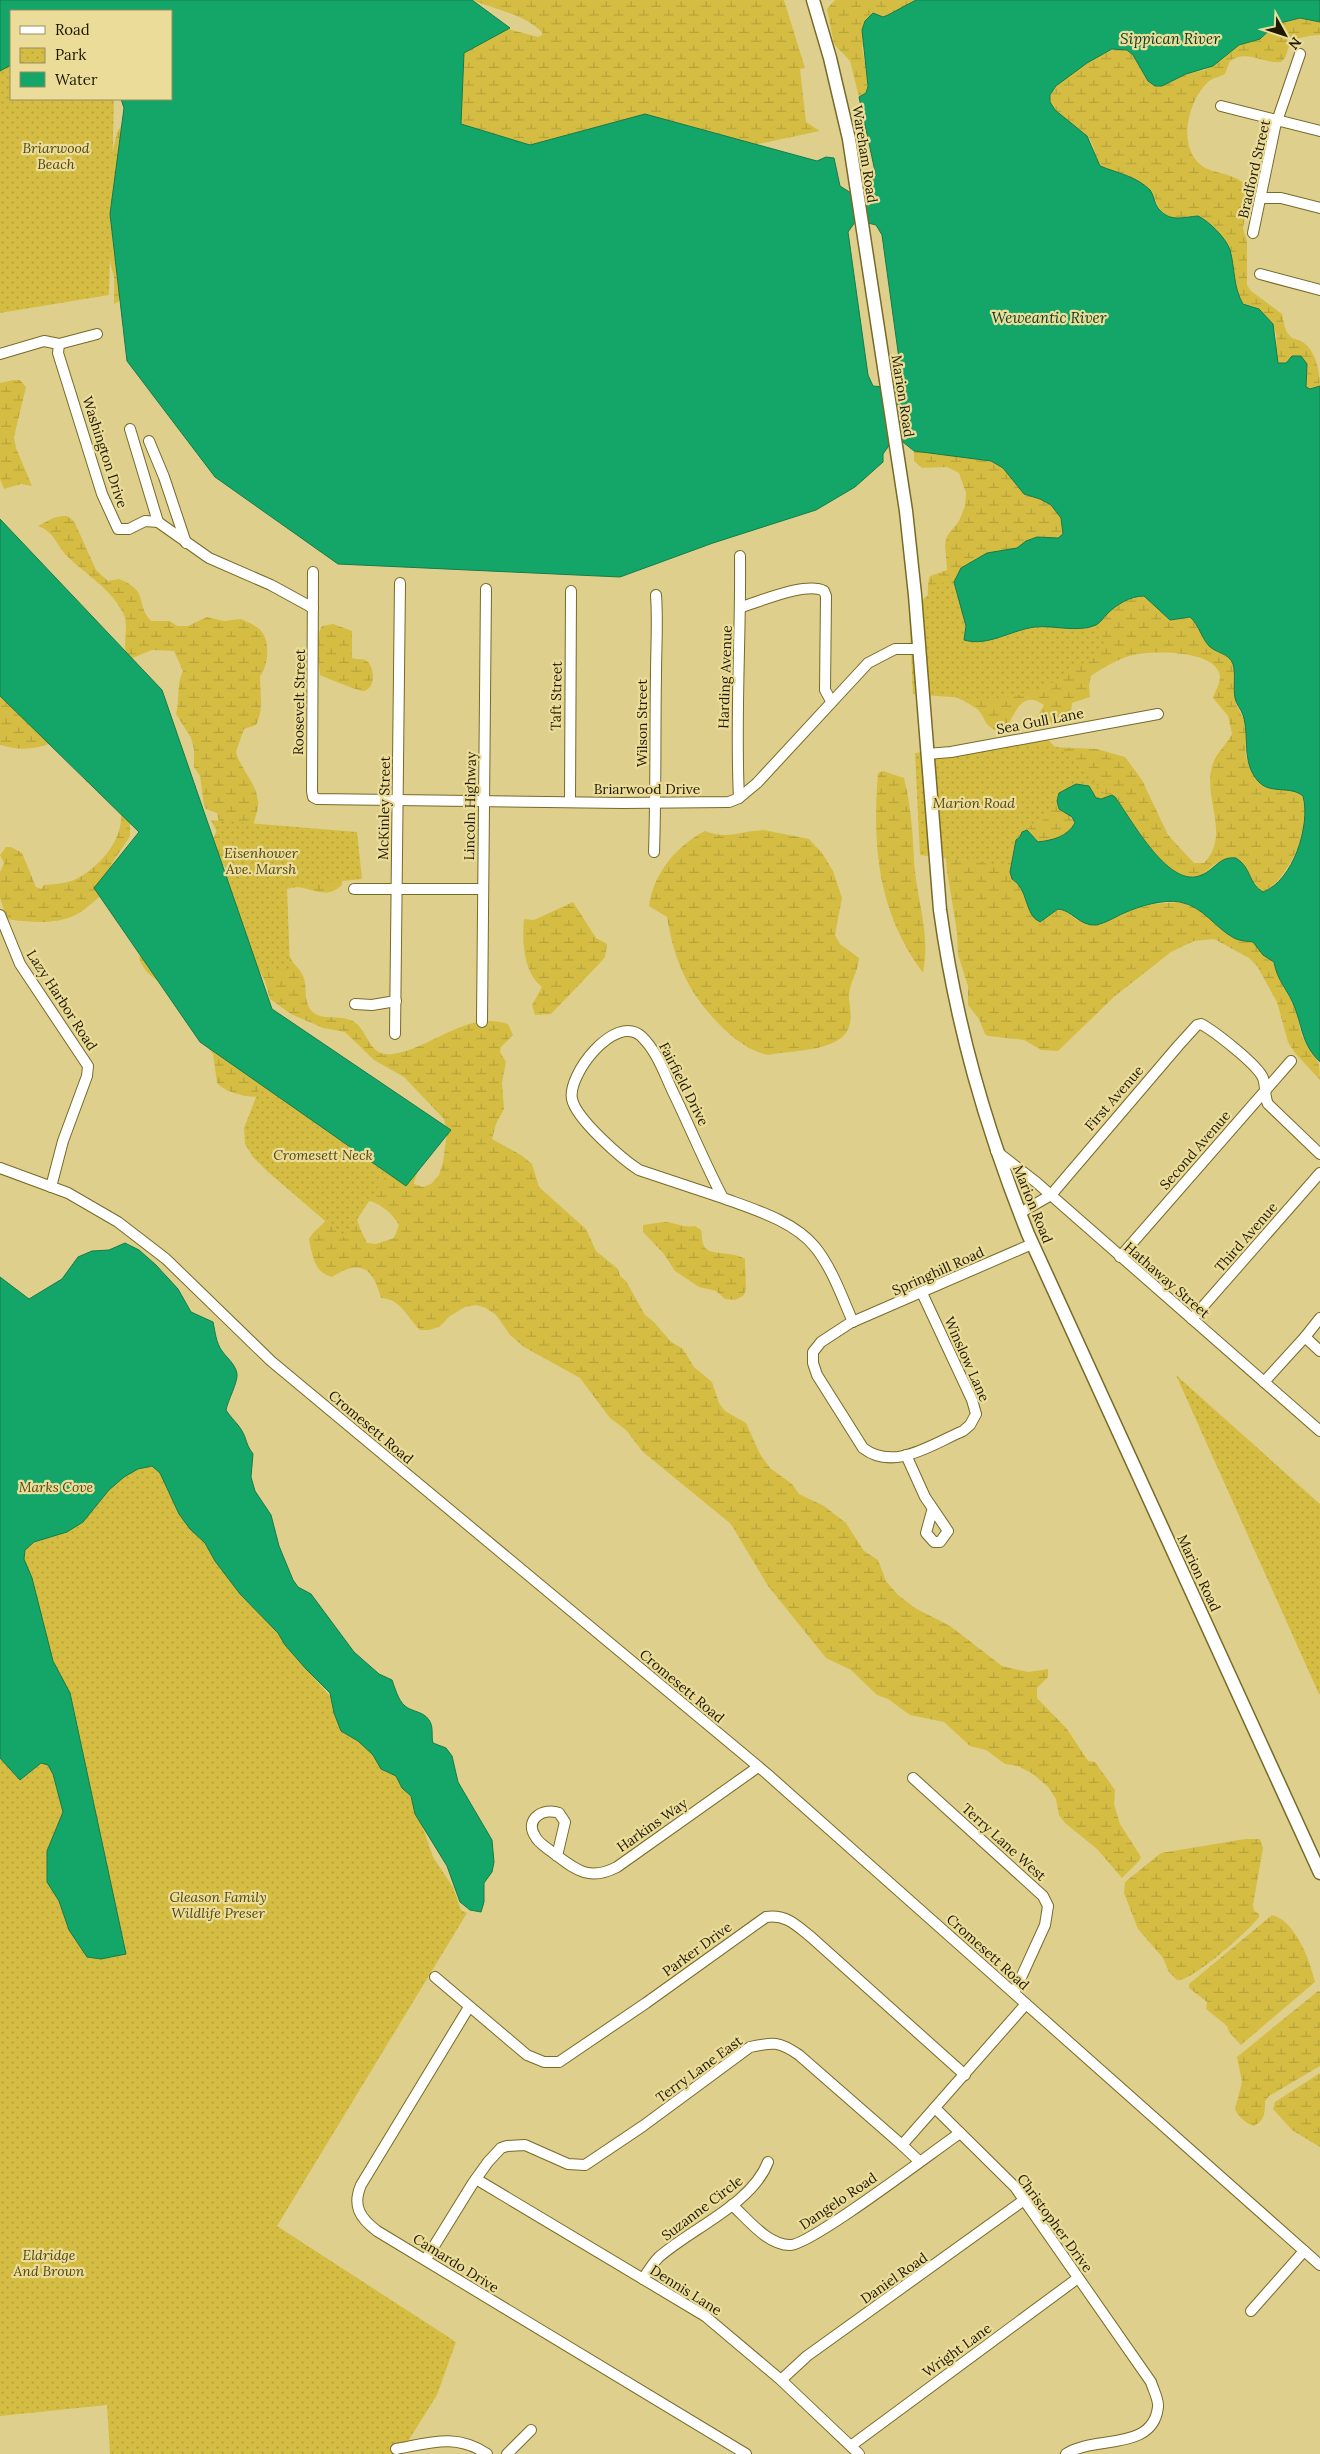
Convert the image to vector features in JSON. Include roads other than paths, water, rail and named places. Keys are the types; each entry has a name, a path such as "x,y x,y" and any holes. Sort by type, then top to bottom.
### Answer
{"main road":[{"name":"Wareham Road","path":"812,0 842,105 876,316"},
{"name":"Marion Road","path":"876,316 910,547 920,649 940,910 946,954 968,1059 996,1150 1032,1244 1320,1873"}],"street":[{"name":"Bradford Street","path":"1253,234 1275,127 1279,120 1300,54"},
{"path":"1221,106 1320,131"},
{"path":"1261,198 1280,198 1320,208"},
{"path":"1260,274 1320,290"},
{"path":"0,354 44,342 58,344 97,334"},
{"name":"Washington Drive","path":"58,344 58,353 102,494 113,521 118,529 129,529 145,521 158,522"},
{"path":"130,429 158,522 209,558 271,585 313,608"},
{"path":"149,441 186,543"},
{"name":"Harding Avenue","path":"739,798 736,733 741,607 740,556"},
{"name":"Roosevelt Street","path":"313,572 313,797"},
{"name":"McKinley Street","path":"396,1034 400,582"},
{"path":"741,607 786,593 812,588 824,591 826,596 826,690 831,701"},
{"name":"Lincoln Highway","path":"482,1022 486,589"},
{"name":"Taft Street","path":"570,802 571,590"},
{"name":"Wilson Street","path":"654,852 658,633 656,595"},
{"path":"739,798 757,783 860,670 878,657 895,649 920,649"},
{"name":"Sea Gull Lane","path":"927,754 951,752 1158,714"},
{"name":"Briarwood Drive","path":"313,797 317,799 398,801 656,803 729,802 739,798"},
{"path":"354,889 482,889"},
{"name":"Lazy Harbor Road","path":"0,915 20,964 88,1066 87,1076 63,1141 52,1187"},
{"path":"355,1004 372,1005 396,1001"},
{"name":"First Avenue","path":"1020,1213 1051,1195 1197,1024 1201,1024 1258,1071 1265,1090"},
{"name":"Fairfield Drive","path":"723,1198 657,1057 640,1035 631,1030 618,1031 593,1052 580,1070 573,1089 572,1099 578,1111 621,1158 639,1170 723,1198 781,1223 802,1235 814,1246 827,1265 853,1322"},
{"name":"Second Avenue","path":"1120,1257 1291,1061"},
{"path":"1265,1090 1268,1104 1320,1154"},
{"name":"Hathaway Street","path":"996,1150 1051,1195 1320,1430"},
{"name":"Cromesett Road","path":"0,1168 68,1193 118,1222 166,1258 277,1366 758,1767 1320,2265"},
{"name":"Third Avenue","path":"1192,1320 1320,1173"},
{"name":"Springhill Road","path":"853,1322 1032,1244"},
{"name":"Winslow Lane","path":"853,1322 821,1342 813,1352 813,1363 817,1375 863,1448 870,1454 884,1458 906,1456 963,1431 973,1421 976,1414 972,1400 922,1293"},
{"path":"1264,1382 1320,1318"},
{"path":"1305,1337 1320,1351"},
{"path":"906,1456 932,1510"},
{"name":"Harkins Way","path":"557,1856 582,1872 598,1874 608,1872 758,1767"},
{"name":"Terry Lane West","path":"913,1778 1042,1896 1048,1906 1045,1925 1014,1993"},
{"name":"Parker Drive","path":"435,1977 527,2055 544,2062 559,2062 646,2003 766,1917 775,1916 790,1920 811,1937 965,2074"},
{"path":"902,2145 1026,2004"},
{"name":"Camardo Drive","path":"469,2007 357,2194 357,2208 364,2221 377,2232 426,2259 527,2323 746,2454"},
{"name":"Terry Lane East","path":"426,2259 476,2179 496,2152 506,2146 525,2146 568,2164 585,2165 650,2121 750,2047 770,2042 788,2047 799,2055 919,2161"},
{"name":"Christopher Drive","path":"935,2108 1015,2187 1151,2382 1159,2406 1153,2425 1137,2436 1088,2445 1066,2454"},
{"name":"Dangelo Road","path":"732,2205 775,2242 790,2246 798,2244 867,2200 960,2133"},
{"name":"Suzanne Circle","path":"643,2278 659,2258 732,2205 758,2182 768,2162"},
{"name":"Dennis Lane","path":"476,2179 706,2316 781,2380 852,2445 859,2454"},
{"name":"Daniel Road","path":"781,2380 807,2356 1024,2200"},
{"path":"1250,2312 1304,2251"},
{"name":"Wright Lane","path":"852,2445 1078,2278"},
{"path":"507,2454 531,2430"},
{"path":"396,2449 455,2441 468,2444 487,2454"}],"water":[{"path":"0,0 472,0 510,28 464,53 461,124 530,145 645,114 817,161 826,157 834,158 840,186 851,193 865,187 876,176 859,97 866,93 868,86 862,30 865,21 873,13 883,17 916,0 1320,0 1320,22 1300,18 1276,24 1260,39 1239,45 1213,66 1186,74 1162,86 1155,86 1148,81 1133,55 1127,50 1112,49 1087,63 1056,86 1050,95 1050,102 1055,110 1087,136 1100,166 1133,178 1145,185 1150,190 1158,208 1167,216 1177,218 1198,216 1217,230 1230,250 1236,284 1243,304 1259,309 1273,324 1278,363 1286,363 1292,356 1301,356 1307,364 1306,387 1310,389 1320,386 1320,1062 1306,1043 1295,1008 1278,975 1274,962 1263,955 1253,942 1234,938 1196,908 1180,902 1159,902 1130,910 1096,925 1080,921 1067,912 1058,909 1040,922 1031,914 1021,889 1012,879 1010,872 1016,840 1022,832 1027,830 1038,842 1064,835 1072,828 1075,823 1072,817 1059,809 1057,801 1059,793 1076,784 1089,786 1096,798 1101,799 1112,795 1115,797 1151,848 1174,871 1187,877 1199,876 1225,859 1236,858 1245,866 1255,885 1263,892 1274,886 1291,864 1302,836 1305,808 1303,796 1292,791 1268,788 1258,781 1253,774 1249,766 1245,723 1235,698 1233,664 1225,655 1209,646 1190,617 1170,620 1144,596 1139,596 1119,604 1097,624 1089,627 1074,629 1035,627 991,640 973,642 964,640 966,626 954,582 961,568 987,553 1017,548 1026,541 1037,537 1058,538 1063,534 1061,518 1051,505 1024,494 1003,468 991,461 914,451 903,442 893,440 883,454 883,462 855,487 816,510 713,543 620,577 338,564 215,477 127,361 110,214 124,108 121,100 172,100 172,10 10,10 10,66 0,71","holes":["855,222 876,225 882,235 900,366 897,382 884,387 873,386 868,375 848,232"]},
{"path":"0,519 162,690 272,1009 451,1130 406,1186 200,1042 94,888 139,832 0,696"},
{"path":"125,1243 139,1250 156,1265 178,1289 191,1312 213,1322 218,1344 237,1374 226,1410 241,1429 253,1454 251,1477 255,1491 271,1515 279,1546 293,1580 298,1587 311,1594 354,1652 379,1674 392,1680 405,1706 427,1717 431,1726 433,1743 446,1748 452,1756 458,1782 492,1840 494,1862 492,1872 484,1883 484,1902 481,1912 470,1910 460,1902 447,1866 415,1814 411,1796 402,1788 396,1776 381,1769 373,1755 358,1741 341,1731 334,1713 330,1693 285,1645 278,1633 240,1594 215,1561 205,1543 190,1529 179,1514 160,1473 152,1466 138,1469 124,1477 109,1490 83,1522 67,1532 34,1542 25,1550 24,1559 32,1578 53,1661 70,1693 126,1954 101,1959 87,1957 69,1930 59,1901 47,1882 47,1851 63,1812 53,1774 48,1765 41,1763 20,1780 0,1758 0,1277 29,1299 62,1279 78,1257 92,1251 109,1250"}],"water label":[{"name":"Sippican River","path":"1170,39"},
{"name":"Weweantic River","path":"1049,318"}],"park label":[{"name":"Briarwood Beach","path":"56,156"},
{"name":"Eisenhower Ave. Marsh","path":"261,862"},
{"name":"Cromesett Neck","path":"323,1155"},
{"name":"Marks Cove","path":"56,1487"},
{"name":"Gleason Family Wildlife Preser","path":"218,1905"},
{"name":"Eldridge And Brown","path":"49,2264"}]}
